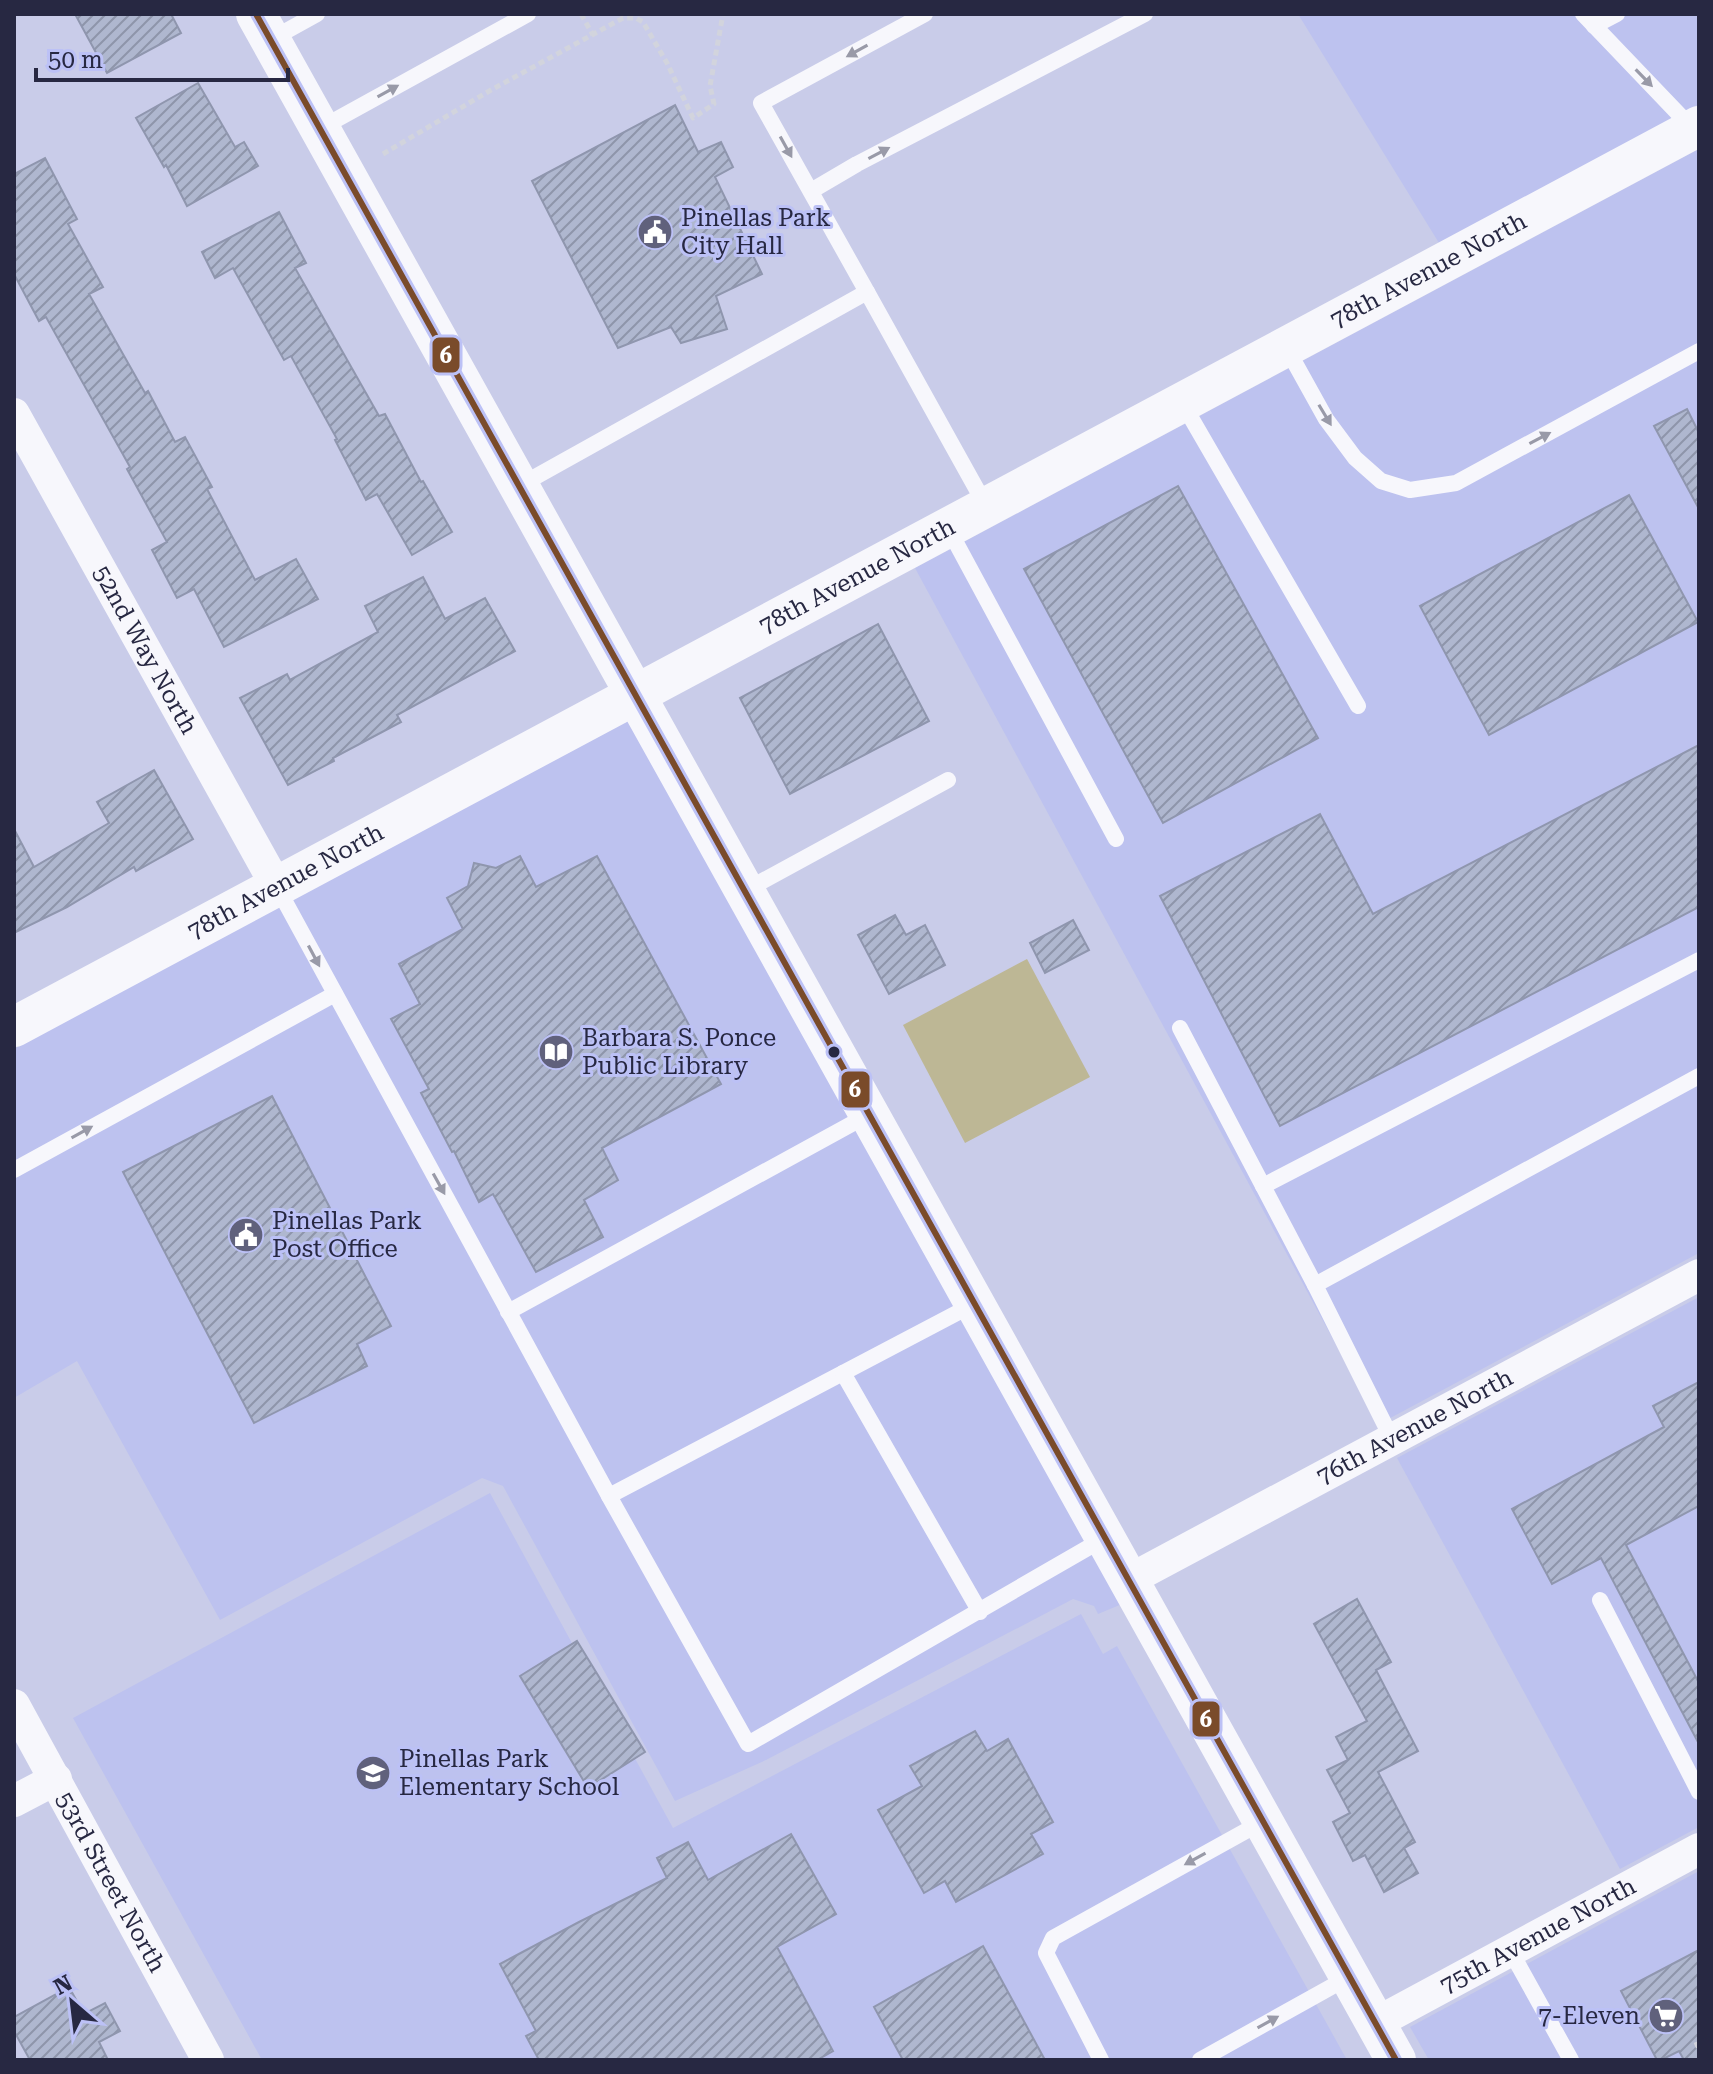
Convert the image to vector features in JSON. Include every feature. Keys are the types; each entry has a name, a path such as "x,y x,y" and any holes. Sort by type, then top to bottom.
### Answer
{"street":[{"path":"263,27 1396,2060"},
{"name":"78th Avenue North","path":"14,1027 1696,128"},
{"name":"52nd Way North","path":"14,414 277,887"},
{"name":"76th Avenue North","path":"1129,1580 1699,1275"},
{"name":"53rd Street North","path":"14,1705 208,2060"},
{"path":"14,1801 56,1779"},
{"name":"75th Avenue North","path":"1376,2023 1699,1849"}],"lane":[{"path":"263,27 317,14"},
{"path":"320,129 528,14"},
{"path":"925,14 761,103 986,508"},
{"path":"811,191 1145,14"},
{"path":"1589,20 1617,14"},
{"path":"1589,20 1696,128"},
{"path":"519,486 867,292"},
{"path":"1286,347 1326,419 1355,458 1381,481 1410,490 1456,483 1699,351"},
{"path":"1182,402 1358,706"},
{"path":"948,528 1116,839"},
{"path":"744,891 948,780"},
{"path":"277,887 748,1744 1105,1538"},
{"path":"1263,1186 1699,960"},
{"path":"14,1170 335,994"},
{"path":"1180,1028 1392,1439"},
{"path":"1315,1285 1699,1076"},
{"path":"508,1312 869,1115"},
{"path":"609,1496 974,1304"},
{"path":"843,1373 980,1612"},
{"path":"1600,1600 1699,1792"},
{"path":"1101,2060 1046,1953 1053,1938 1263,1822"},
{"path":"1510,1950 1571,2060"},
{"path":"1200,2060 1350,1977"}],"path":[{"path":"581,14 593,35"},
{"path":"383,154 491,90 623,18 636,18 643,22 693,118 714,104 710,86 723,14"}],"shaded area":[{"path":"1298,14 1699,14 1699,104 1439,243"},
{"path":"1699,149 1699,1253 1379,1424 915,568"},
{"path":"630,720 1122,1604 1098,1614 1094,1606 1073,1599 766,1760 675,1801 503,1486 482,1478 220,1620 77,1361 14,1398 14,1049"},
{"path":"1027,959 1090,1077 965,1143 903,1025"},
{"path":"1699,1297 1699,1827 1620,1869 1397,1458"},
{"name":"Pinellas Park Elementary School","path":"490,1493 673,1828 1081,1614 1103,1654 1117,1646 1347,2060 262,2060 73,1718"},
{"path":"1699,1871 1699,2060 1429,2060 1410,2027"}],"building":[{"path":"75,14 171,14 181,33 107,73"},
{"path":"198,83 235,147 244,142 258,166 187,206 136,118"},
{"path":"675,105 698,152 721,142 733,167 715,177 762,274 716,296 727,329 681,343 671,327 618,348 532,181"},
{"path":"45,158 77,219 68,224 103,287 89,294 175,442 185,437 212,487 207,489 255,580 296,559 318,599 224,647 194,589 177,598 152,550 167,542 127,469 130,467 46,317 39,321 14,274 14,174"},
{"path":"279,212 306,263 295,268 379,416 385,414 452,532 412,555 377,494 366,500 337,439 291,356 284,360 233,268 215,278 202,252"},
{"path":"1687,409 1699,433 1699,509 1654,426"},
{"path":"1178,486 1318,738 1163,823 1024,569"},
{"path":"1629,495 1698,622 1489,735 1420,606"},
{"path":"423,577 445,619 485,598 515,651 397,715 401,722 288,785 240,698 287,674 290,680 378,632 365,606"},
{"path":"878,624 929,721 790,794 740,698"},
{"path":"1699,745 1699,907 1280,1126 1160,896 1320,814 1373,914"},
{"path":"154,770 193,839 136,871 134,867 67,907 14,933 14,829 34,867 109,823 97,802"},
{"name":"Barbara S. Ponce Public Library","path":"520,856 536,887 597,856 721,1084 602,1148 618,1180 584,1200 603,1237 536,1272 493,1194 479,1202 421,1093 429,1089 391,1019 420,1004 399,964 463,929 447,898 468,886 474,863 496,868"},
{"path":"895,915 906,935 925,925 945,965 889,994 858,935"},
{"path":"1073,920 1089,950 1045,973 1030,943"},
{"path":"272,1096 391,1326 357,1344 367,1366 254,1423 123,1172"},
{"path":"1699,1382 1699,1506 1626,1545 1699,1683 1699,1744 1601,1558 1552,1584 1512,1509 1664,1427 1653,1406"},
{"path":"1357,1599 1391,1662 1376,1670 1418,1751 1378,1772 1415,1842 1404,1848 1418,1873 1384,1892 1365,1855 1353,1861 1333,1822 1350,1813 1327,1770 1348,1760 1336,1737 1367,1721 1314,1624"},
{"path":"577,1641 645,1752 588,1788 520,1676"},
{"path":"975,1731 987,1751 1008,1739 1053,1822 1031,1834 1043,1854 956,1902 945,1881 924,1893 878,1810 922,1786 910,1766"},
{"path":"791,1834 836,1914 777,1947 833,2051 817,2060 539,2060 526,2036 536,2031 500,1964 667,1878 657,1858 688,1842 708,1880"},
{"path":"983,1946 1045,2060 903,2060 874,2007"},
{"name":"7-Eleven","path":"1699,1950 1699,2060 1684,2060 1679,2051 1657,2060 1621,1991"},
{"path":"69,1987 84,2014 105,2003 120,2031 99,2042 108,2060 30,2060 14,2031 14,2017"}],"transit line":[{"name":"6","path":"256,14 1396,2060"}],"place":[{"name":"Pinellas Park City Hall","path":"655,232"},
{"name":"Barbara S. Ponce Public Library","path":"556,1052"},
{"name":"Pinellas Park Post Office","path":"246,1235"},
{"name":"Pinellas Park Elementary School","path":"373,1773"},
{"name":"7-Eleven","path":"1666,2016"}]}
